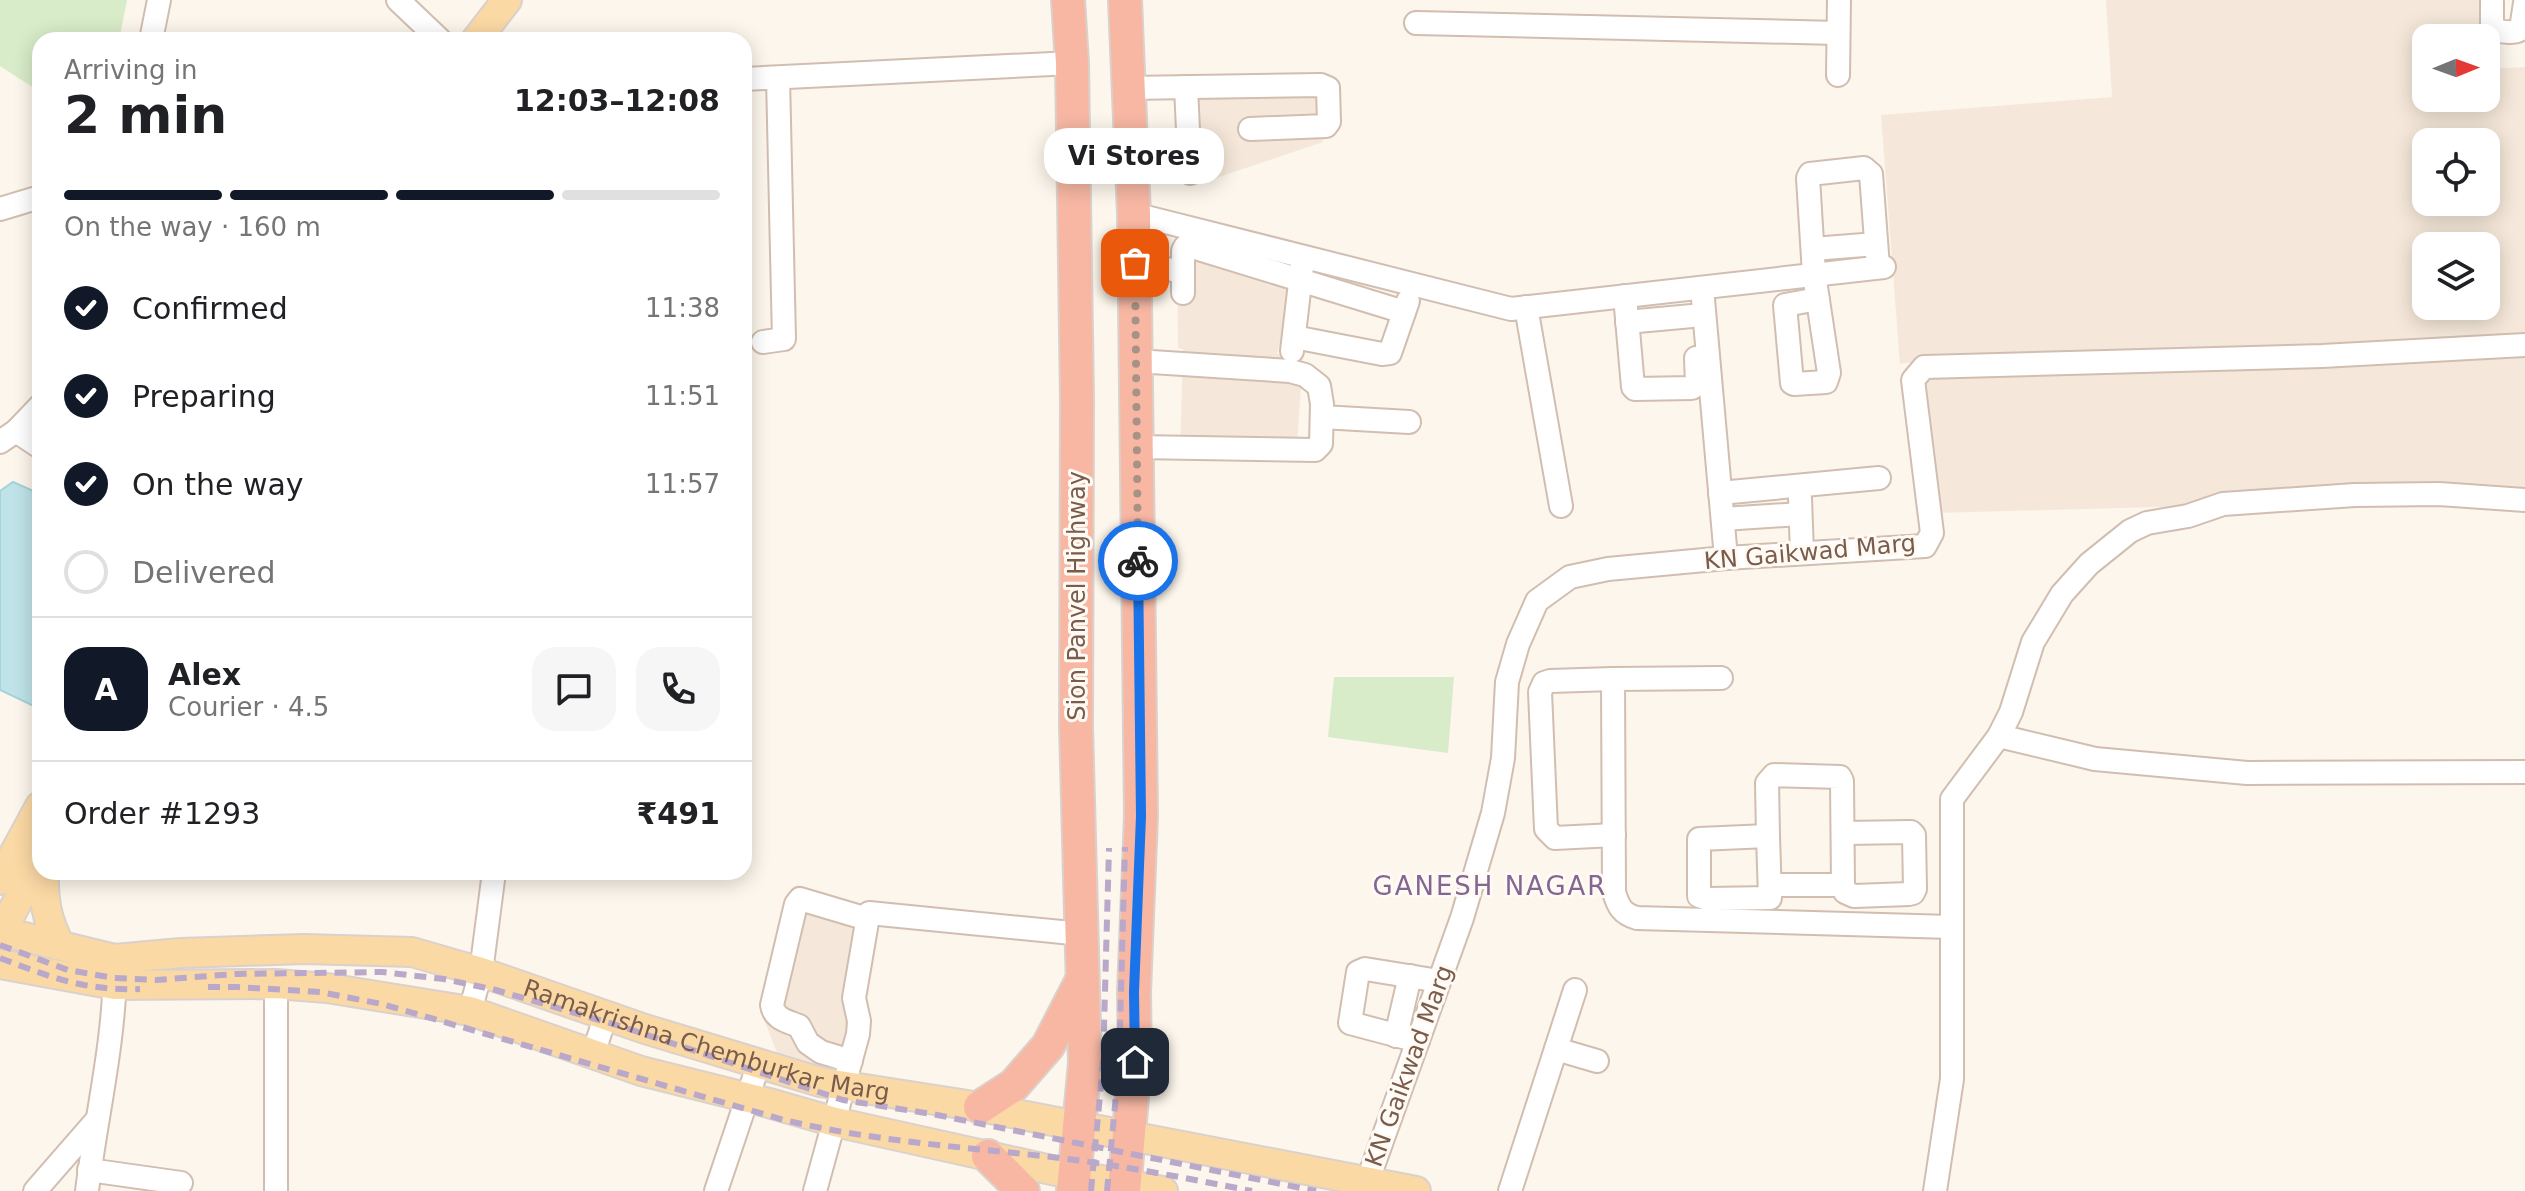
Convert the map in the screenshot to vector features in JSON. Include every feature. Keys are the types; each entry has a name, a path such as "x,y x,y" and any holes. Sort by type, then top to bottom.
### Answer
{"highway":[{"name":"Sion Panvel Highway","path":"1068,0 1072,63 1077,400 1076,726 1085,1063 1073,1183"},
{"path":"1124,1188 1135,1062 1134,992 1141,816 1135,263 1125,0"},
{"path":"980,1107 1014,1085 1048,1046 1083,980"},
{"path":"988,1156 1023,1191"}],"main road":[{"path":"482,32 507,0"},
{"path":"506,32 530,0"},
{"path":"0,880 32,821"},
{"path":"0,932 32,874"},
{"path":"44,880 48,922 60,945"},
{"name":"Ramakrishna Chemburkar Marg","path":"0,932 60,945 115,972 181,953 412,952 843,1088 980,1107 1129,1135 1366,1186 1416,1191"},
{"path":"326,950 327,988"},
{"name":"Ramakrishna Chemburkar Marg","path":"0,964 115,972 181,984 276,984 327,988 470,1011 641,1071 835,1122 988,1156 1073,1183 1163,1191"}],"street":[{"path":"158,32 159,0"},
{"path":"398,0 432,32"},
{"path":"1838,75 1839,0"},
{"path":"2492,0 2492,23 2495,30 2501,32 2521,29 2525,3"},
{"path":"1416,23 1838,33"},
{"path":"752,79 1072,63"},
{"path":"763,342 784,339 778,78"},
{"path":"1129,88 1321,85 1328,88 1329,122 1326,126 1250,129"},
{"path":"1186,87 1190,173"},
{"path":"1134,214 1511,309 1696,289 1814,274 1881,267 1876,244 1871,174 1864,168 1810,174 1808,178 1814,274 1818,299"},
{"path":"0,209 32,199"},
{"path":"1813,249 1876,244"},
{"path":"1135,263 1183,282 1183,251 1189,246 1404,312"},
{"path":"1290,371 1303,257"},
{"path":"1294,337 1386,354 1392,351 1413,284"},
{"path":"1625,296 1633,387 1692,388 1698,378 1692,316 1696,289"},
{"path":"1696,289 1726,558"},
{"path":"1526,307 1561,506"},
{"path":"1627,322 1692,316"},
{"name":"KN Gaikwad Marg","path":"1366,1186 1407,1038 1439,981 1462,918 1493,813 1503,758 1507,682 1518,644 1537,601 1570,577 1608,569 1726,558 1925,546 1932,533 1913,380 1924,367 2322,356 2525,345"},
{"path":"1136,361 1290,371 1305,375 1319,386 1322,417 1321,444 1315,450 1137,447"},
{"path":"32,414 8,436 32,444"},
{"path":"1322,417 1409,422"},
{"path":"1720,493 1879,478"},
{"path":"1799,485 1802,553"},
{"path":"1935,1191 1952,1079 1952,799 1999,736 2019,692 2033,642 2062,594 2089,564 2130,531 2147,523 2188,516 2236,502 2323,496 2439,494 2525,500"},
{"path":"1723,519 1800,514"},
{"path":"1614,835 1555,838 1546,829 1540,692 1544,683 1721,678"},
{"path":"1613,679 1614,892 1617,904 1626,915 1637,918 1734,910 1770,891 1843,885"},
{"path":"1999,736 2095,759 2247,773 2525,772"},
{"path":"1771,921 1767,783 1774,775 1840,777 1843,885 1849,895 1913,893 1914,835 1911,832 1843,833"},
{"path":"1768,836 1699,839 1699,896 1771,921 1951,927"},
{"path":"1914,864 1952,862"},
{"path":"470,1011 481,972 493,880"},
{"path":"1887,895 1888,925"},
{"path":"815,1191 835,1122 843,1088 851,1061 858,1034 859,1021 854,998 867,922 864,918 800,899 796,904 775,991 773,1013 799,1026 808,1043 821,1052 851,1061"},
{"path":"869,913 1082,934"},
{"path":"181,953 181,984"},
{"path":"1410,976 1407,1038 1350,1023 1358,972 1365,969 1410,976 1439,981"},
{"path":"115,972 111,1045 88,1181 181,1183"},
{"path":"276,984 276,1191"},
{"path":"1510,1191 1575,990"},
{"path":"593,1054 606,1015"},
{"path":"1556,1049 1597,1061"},
{"path":"716,1191 759,1063"},
{"path":"35,1191 96,1121"}],"shaded area":[{"path":"2106,0 2481,0 2482,24 2412,24 2412,112 2500,112 2500,68 2525,67 2525,497 1937,513 1919,361 1900,364 1881,115 2112,97"},
{"path":"1323,82 1323,142 1195,185 1195,116 1188,85"},
{"path":"1182,237 1299,278 1277,354 1303,357 1296,461 1180,455 1183,349 1178,348 1177,239"},
{"path":"790,899 871,925 850,1075 779,1058 765,1022 776,981"}],"green space":[{"path":"0,0 127,0 121,32 32,32 32,87 0,66"},
{"path":"1334,677 1454,677 1448,753 1328,737"}],"water":[{"path":"13,482 32,490 32,705 0,690 0,491"}],"railway":[{"path":"1107,1191 1119,1063 1125,847"},
{"path":"1091,1191 1103,1063 1109,848"},
{"path":"0,945 68,970 114,978 156,980 236,974 382,972 444,979 496,990 623,1027 843,1100 932,1114 1316,1191"},
{"path":"0,958 85,985 140,989"},
{"path":"208,987 320,992 382,1004 817,1127 918,1143 1102,1164 1252,1191"}],"way so far":[{"path":"1135,263 1138,561"}],"place":[{"name":"Vi Stores","path":"1135,263"}],"district":[{"name":"GANESH NAGAR","path":"1490,886"}],"route":[{"path":"1135,1062 1134,992 1141,816 1138,561"}]}
